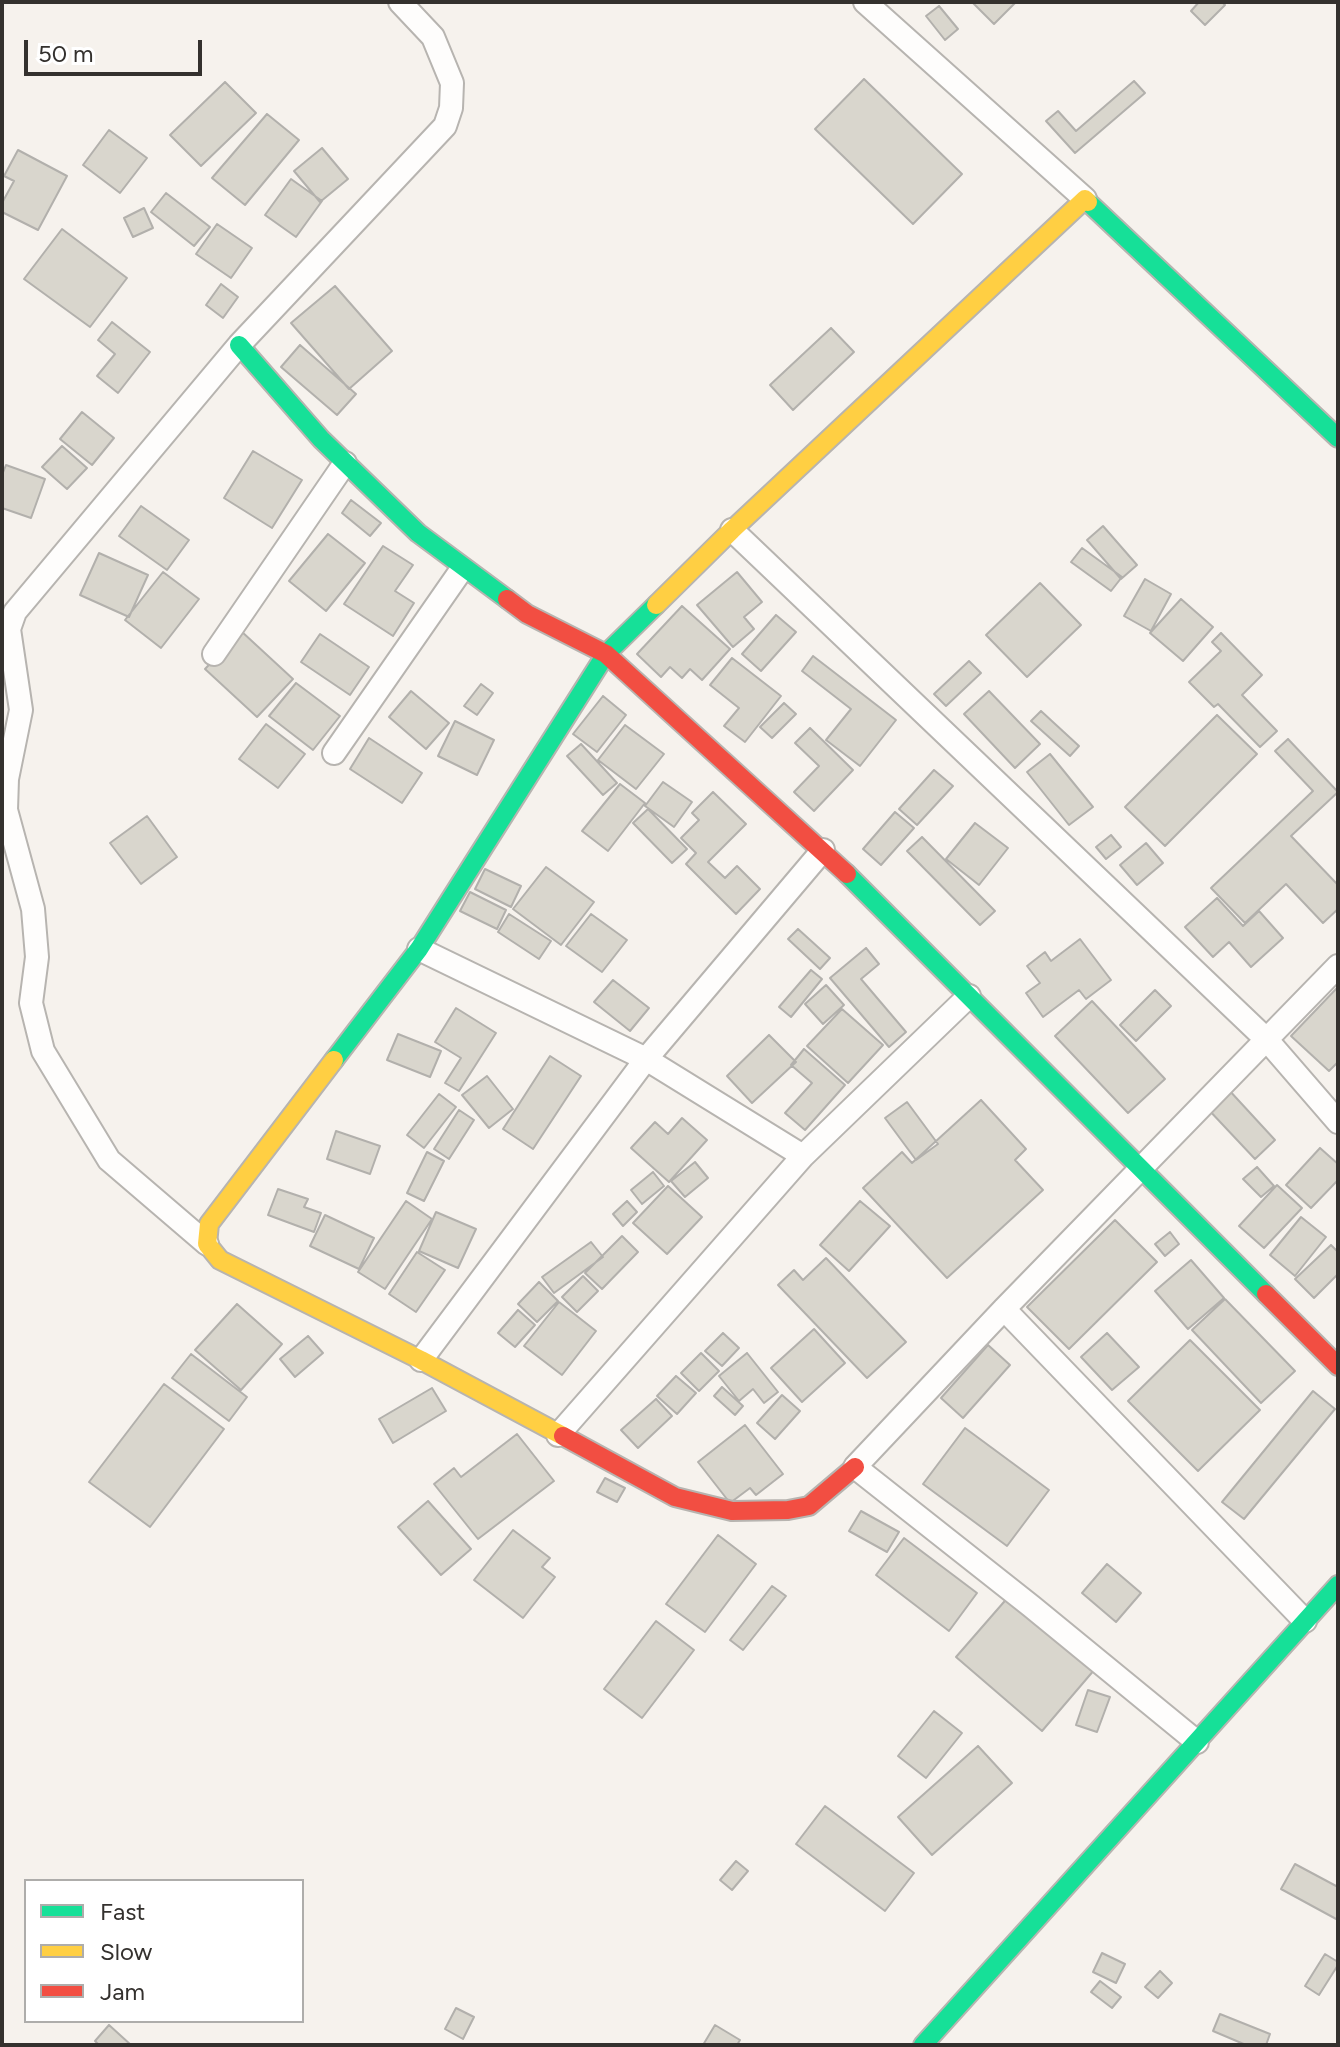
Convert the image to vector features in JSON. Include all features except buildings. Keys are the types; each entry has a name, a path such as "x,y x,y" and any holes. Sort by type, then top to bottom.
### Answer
{"street":[{"path":"400,2 433,37 452,83 451,108 445,126 239,345 15,612 6,627 21,710 7,779 6,810 33,909 37,957 31,1003 43,1051 109,1160 207,1244 220,1260 421,1360 675,1497 732,1511 788,1510 809,1506 855,1467 1338,966"},
{"path":"865,2 1085,199 1338,438"},
{"path":"207,1244 209,1224 419,949 606,654 732,530 1085,199"},
{"path":"239,345 321,439 418,533 462,569 527,614 606,654 823,850 1338,1366"},
{"path":"214,654 345,463"},
{"path":"732,530 1267,1040 1338,1122"},
{"path":"334,753 462,569"},
{"path":"421,1360 646,1059 823,850"},
{"path":"419,949 646,1059 803,1156"},
{"path":"558,1435 803,1156 969,996"},
{"path":"1004,1309 1305,1621"},
{"path":"855,1467 1197,1742"},
{"path":"923,2045 1338,1585"}],"traffic: fast":[{"path":"1088,202 1338,438"},
{"path":"239,345 321,439 418,533 507,599"},
{"path":"334,1060 419,949 606,654 656,605"},
{"path":"847,874 1266,1294"},
{"path":"923,2045 1338,1585"}],"traffic: slow":[{"path":"656,605 1085,199 1088,202"},
{"path":"334,1060 209,1224 207,1244 220,1260 421,1360 563,1436"}],"traffic: jam":[{"path":"507,599 527,614 606,654 847,874"},
{"path":"1266,1294 1338,1366"},
{"path":"563,1436 675,1497 732,1511 788,1510 809,1506 855,1467"}]}
